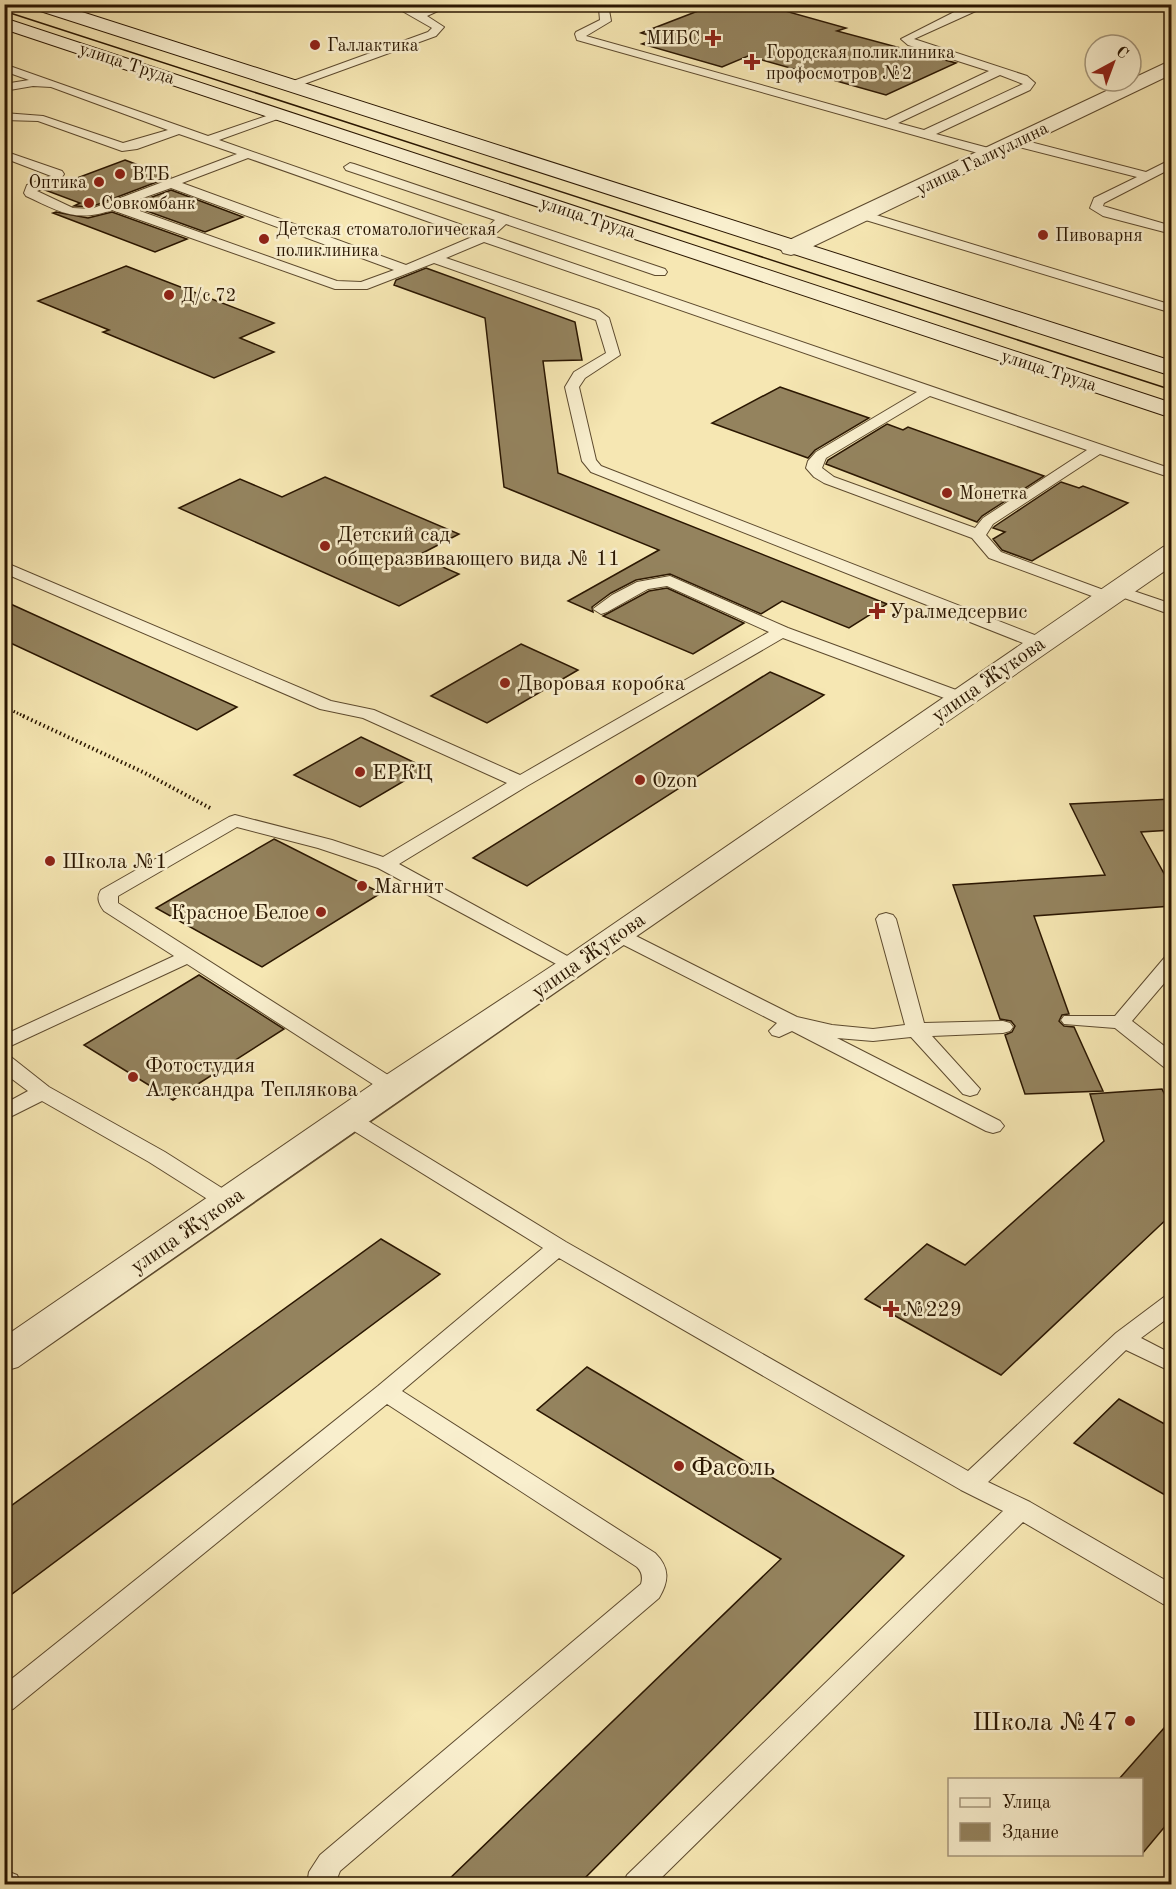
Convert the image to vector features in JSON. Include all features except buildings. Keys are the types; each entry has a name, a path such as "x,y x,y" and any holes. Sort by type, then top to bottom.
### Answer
{"main road":[{"name":"улица Труда","path":"37,4 1172,369"},
{"name":"улица Труда","path":"4,22 1172,411"},
{"name":"улица Галиуллина","path":"791,248 1172,66"},
{"name":"улица Жукова","path":"4,1357 392,1087 573,967 617,934 1039,642 1172,553"}],"lane":[{"path":"289,86 381,54 438,30 439,27 436,24 395,4"},
{"path":"419,15 448,4"},
{"path":"610,4 604,9 606,21 580,34 581,38 992,153"},
{"path":"925,134 1029,86 1028,81 1023,78 912,43 906,39 974,8 976,4"},
{"path":"4,67 484,237 1172,474"},
{"path":"887,124 999,71"},
{"path":"4,88 33,83 52,84"},
{"path":"208,140 279,114"},
{"path":"4,116 39,118 122,147 133,146 179,130"},
{"path":"1015,142 1148,176"},
{"path":"4,154 58,174 55,179 31,188 30,193 77,213 92,213 249,154"},
{"path":"1172,163 1098,201 1096,208 1172,230"},
{"path":"350,167 660,272"},
{"path":"172,184 406,270"},
{"path":"113,206 335,285 362,286 436,259 484,237 504,219"},
{"path":"863,215 1172,309"},
{"path":"436,259 602,318 614,355 579,375 572,387 590,461 596,469 1039,642"},
{"path":"928,391 821,455 815,461 814,468 829,480 978,536 994,555 1172,610"},
{"path":"978,536 988,521 1098,448"},
{"path":"4,567 326,705 368,714 521,782"},
{"path":"601,609 640,584 649,581 670,581 782,632 961,698"},
{"path":"385,864 521,782 782,632"},
{"path":"392,1087 111,907 107,899 114,890 235,821 325,844 385,864 573,967"},
{"path":"886,919 916,1030 970,1089"},
{"path":"617,934 785,1026 993,1126"},
{"path":"4,1043 189,956"},
{"path":"1120,1022 1172,961"},
{"path":"1071,1020 1120,1022 1172,1063"},
{"path":"785,1026 873,1035 916,1030 1003,1027"},
{"path":"4,1062 42,1092 157,1157 228,1202"},
{"path":"4,1113 42,1092"},
{"path":"348,1118 558,1247 970,1484 1021,1509 1172,1597"},
{"path":"4,1701 386,1392 558,1247"},
{"path":"970,1484 1124,1339 1172,1303"},
{"path":"1124,1339 1172,1364"},
{"path":"321,1884 323,1872 330,1863 650,1591 655,1583 653,1567 646,1560 386,1392"},
{"path":"637,1884 1021,1509"}],"path":[{"path":"4,707 145,773 235,821"},
{"path":"1161,1884 1164,1880 1170,1884"}],"tram line":[{"path":"4,11 1172,390"}],"place":[{"name":"МИБС","path":"713,38"},
{"name":"Галлактика","path":"315,45"},
{"name":"Городская поликлиника профосмотров №2","path":"752,62"},
{"name":"ВТБ","path":"120,174"},
{"name":"Оптика","path":"99,182"},
{"name":"Совкомбанк","path":"89,203"},
{"name":"Пивоварня","path":"1043,235"},
{"name":"Детская стоматологическая поликлиника","path":"264,239"},
{"name":"Д/с 72","path":"169,295"},
{"name":"Монетка","path":"947,493"},
{"name":"Детский сад общеразвивающего вида № 11","path":"325,546"},
{"name":"Уралмедсервис","path":"877,611"},
{"name":"Дворовая коробка","path":"505,683"},
{"name":"ЕРКЦ","path":"360,772"},
{"name":"Ozon","path":"640,780"},
{"name":"Школа №1","path":"50,861"},
{"name":"Магнит","path":"362,886"},
{"name":"Красное Белое","path":"321,912"},
{"name":"Фотостудия Александра Теплякова","path":"133,1077"},
{"name":"№229","path":"891,1309"},
{"name":"Фасоль","path":"679,1466"},
{"name":"Школа №47","path":"1130,1721"}]}
